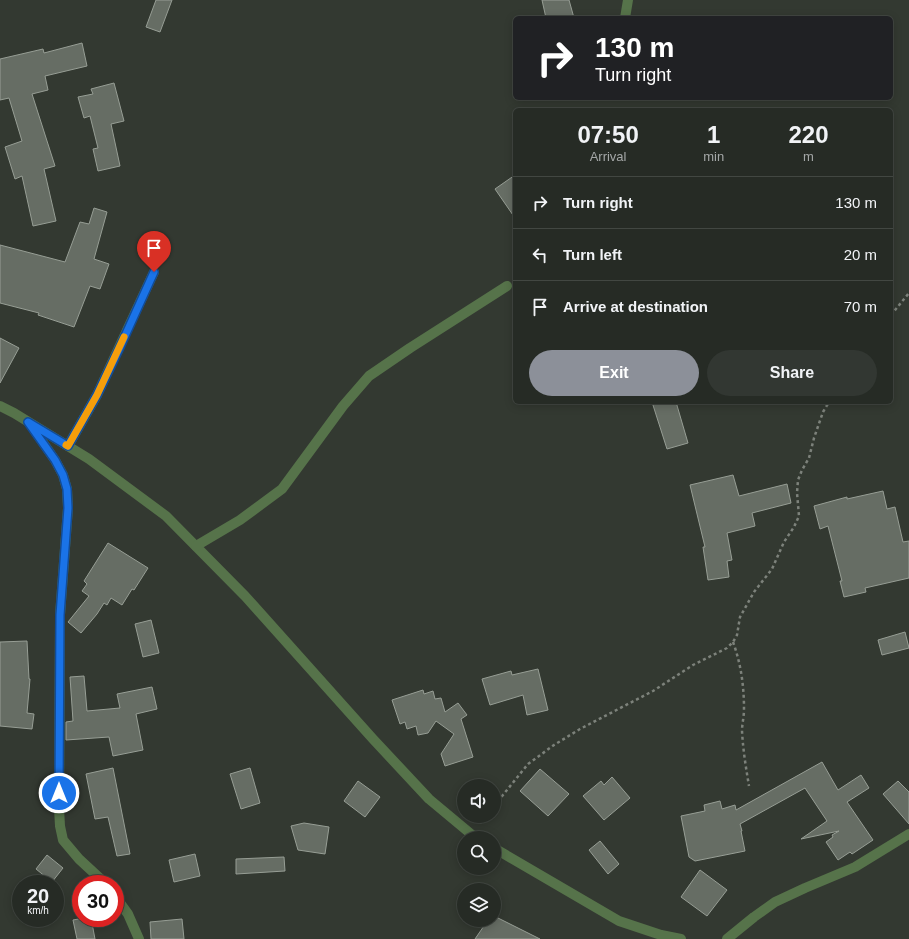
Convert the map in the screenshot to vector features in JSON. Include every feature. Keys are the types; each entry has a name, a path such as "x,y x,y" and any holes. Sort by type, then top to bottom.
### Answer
{"street":[{"path":"625,16 628,0"},
{"path":"68,446 97,395 154,272"},
{"path":"196,546 240,520 282,489 343,406 369,376 507,286"},
{"path":"0,406 89,459 166,516 246,596 373,739 430,799 468,831"},
{"path":"28,422 55,460 63,475 67,489 68,508 60,615 60,826 63,840 79,859 96,875"},
{"path":"727,939 775,902 855,866 909,834"},
{"path":"501,852 619,921 661,935 681,939"},
{"path":"124,908 139,939"}],"path":[{"path":"893,313 909,293"},
{"path":"501,797 528,764 554,745 580,729 653,691 693,665 727,648 733,642 737,635 740,617 754,592 772,569 784,542 799,516 797,492 798,480 809,458 814,438 828,404"},
{"path":"733,642 739,659 743,684 743,746 750,786"}],"building":[{"path":"156,0 172,0 160,32 146,27"},
{"path":"542,0 569,0 573,16 546,16"},
{"path":"82,43 87,66 45,76 48,90 32,94 55,166 44,169 56,221 33,226 22,176 15,179 5,147 22,141 9,98 0,100 0,59 43,49 44,53"},
{"path":"114,83 124,121 111,124 120,166 98,171 93,149 98,148 90,116 84,118 78,97 93,94 91,89"},
{"path":"513,176 513,215 495,189"},
{"path":"94,208 107,212 94,259 109,264 100,289 90,286 74,327 38,315 39,313 0,303 0,245 65,262 80,222 89,224"},
{"path":"0,338 19,348 0,383"},
{"path":"653,404 677,404 688,443 667,449"},
{"path":"733,475 739,496 787,484 791,503 752,513 755,526 727,533 732,560 727,561 729,577 708,580 703,547 705,547 690,485"},
{"path":"883,491 887,509 895,507 903,542 909,541 909,578 865,588 866,592 844,597 840,581 842,581 828,526 820,529 814,506 847,497 847,499"},
{"path":"108,543 148,568 122,605 111,598 107,605 104,603 81,633 68,622 89,596 82,591 87,584 84,581"},
{"path":"151,620 159,653 143,657 135,624"},
{"path":"905,632 909,648 882,655 878,640"},
{"path":"27,641 30,679 27,713 34,714 32,729 0,726 0,642"},
{"path":"538,669 548,710 527,715 523,695 490,705 482,679 511,671 512,675"},
{"path":"84,676 87,711 120,708 117,694 152,687 157,709 136,714 143,750 113,756 109,737 66,740 66,722 73,721 70,677"},
{"path":"423,690 424,694 433,691 435,699 441,698 445,712 458,703 467,715 461,719 473,757 445,766 441,754 454,734 436,721 428,733 418,735 416,726 407,729 405,722 400,724 392,700"},
{"path":"822,762 838,790 861,775 869,788 847,802 873,840 852,854 850,852 838,860 826,842 833,837 832,835 839,831 801,839 827,821 805,788 740,824 745,851 695,861 689,857 681,816 705,811 704,805 720,801 722,809 735,805 736,810"},
{"path":"113,768 130,854 117,856 108,817 95,819 86,774"},
{"path":"250,768 260,803 241,809 230,774"},
{"path":"540,769 569,794 548,816 520,791"},
{"path":"612,777 630,798 604,820 583,796 601,781 604,785"},
{"path":"358,781 380,797 365,817 344,801"},
{"path":"898,781 909,792 909,824 883,794"},
{"path":"304,823 329,827 325,854 298,850 291,826"},
{"path":"600,841 619,864 608,874 589,850"},
{"path":"195,854 200,876 174,882 169,860"},
{"path":"47,855 63,868 58,875 43,875 36,869"},
{"path":"284,857 285,871 236,874 236,859"},
{"path":"700,870 727,890 707,916 681,897"},
{"path":"182,919 184,939 151,939 150,922"},
{"path":"501,920 540,939 475,939 483,927 501,927"},
{"path":"74,927 93,927 95,939 77,939"}],"slow traffic":[{"path":"66,445 68,446 97,395 124,337"}],"route":[{"path":"59,793 60,615 68,508 67,489 63,475 55,460 28,422 68,446 97,395 154,272"}]}
